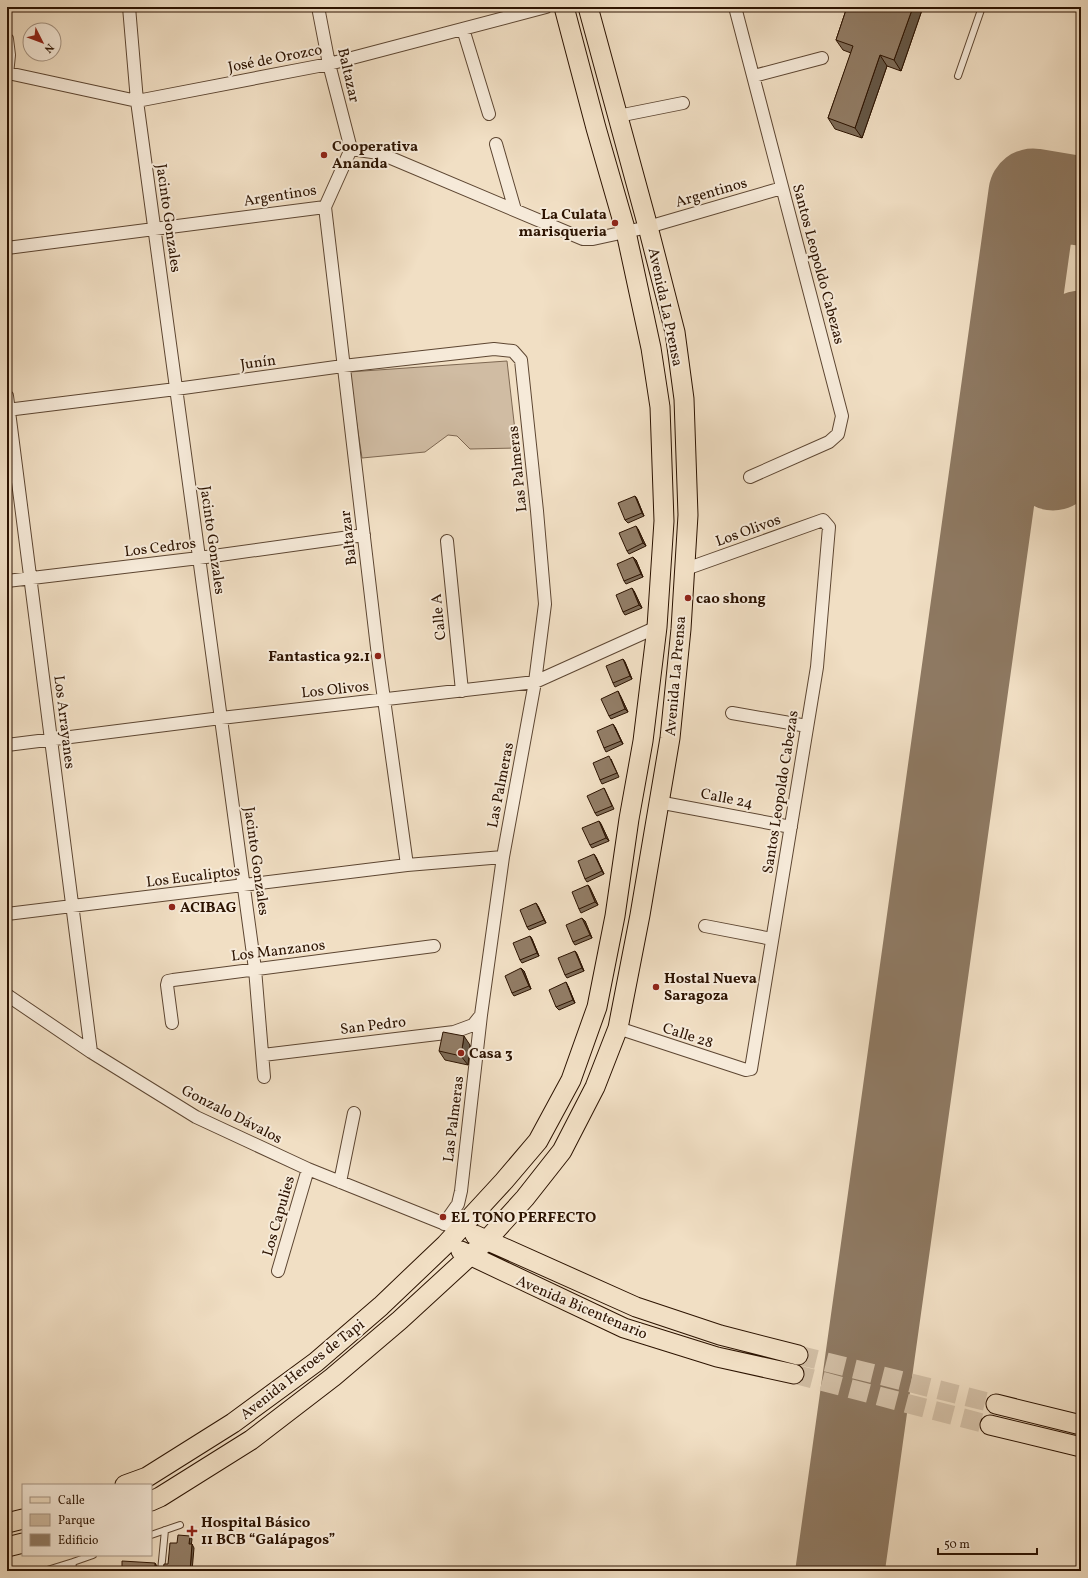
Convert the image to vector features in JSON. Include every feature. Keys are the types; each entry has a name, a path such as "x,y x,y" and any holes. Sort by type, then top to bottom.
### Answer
{"main road":[{"name":"Avenida La Prensa","path":"452,1226 538,1141 571,1080 597,1008 615,916 629,819 643,741 657,627 664,521 660,407 651,348 626,232 596,128 564,7"},
{"name":"Avenida La Prensa","path":"486,1241 525,1198 562,1151 595,1087 618,1028 639,923 658,802 670,738 681,629 683,570 688,515 684,399 675,332 588,7"},
{"name":"Avenida Bicentenario","path":"452,1226 636,1307 720,1335 798,1355"},
{"name":"Avenida Heroes de Tapi","path":"128,1484 146,1477 233,1423 316,1362 381,1306 446,1244 452,1226"},
{"name":"Avenida Heroes de Tapi","path":"152,1500 160,1497 251,1440 382,1336 486,1241"},
{"name":"Avenida Bicentenario","path":"446,1244 624,1328 717,1357 794,1374"},
{"path":"996,1404 1081,1425"},
{"path":"990,1425 1081,1447"},
{"path":"7,1523 22,1520"},
{"path":"7,1547 22,1543"}],"street":[{"name":"Jacinto Gonzales","path":"128,7 137,101 255,969 264,1076"},
{"name":"Baltazar","path":"318,7 330,64 351,149"},
{"name":"José de Orozco","path":"7,39 9,55 7,74 137,101 330,64 546,7"},
{"name":"Santos Leopoldo Cabezas","path":"735,7 842,416 838,434 830,442 750,476"},
{"path":"463,30 489,114"},
{"path":"754,76 822,58"},
{"path":"618,116 682,103"},
{"path":"496,144 515,210"},
{"path":"351,149 379,153 584,239 593,239 626,232"},
{"name":"Argentinos","path":"7,248 325,207 351,149"},
{"name":"Argentinos","path":"626,232 782,188"},
{"name":"Baltazar","path":"325,207 384,700 407,865"},
{"name":"Junín","path":"8,410 343,366 494,349 513,350"},
{"name":"Las Palmeras","path":"452,1226 461,1191 481,1016 503,857 535,682 545,604 521,360 513,350"},
{"name":"Los Arrayanes","path":"7,396 91,1052"},
{"name":"Santos Leopoldo Cabezas","path":"749,1070 751,1069 817,667 830,527 823,520"},
{"name":"Los Olivos","path":"683,570 823,520"},
{"name":"Los Cedros","path":"7,581 199,558 364,535"},
{"name":"Calle A","path":"447,541 462,691"},
{"name":"Los Olivos","path":"7,745 221,718 535,682 657,627"},
{"path":"732,713 807,726"},
{"name":"Calle 24","path":"658,802 791,827"},
{"name":"Los Eucaliptos","path":"7,914 407,865 503,857"},
{"path":"705,926 772,939"},
{"name":"Los Manzanos","path":"172,1023 167,985 168,982 255,969 434,946"},
{"name":"Gonzalo Dávalos","path":"7,995 91,1052 196,1117 308,1169 452,1226"},
{"name":"San Pedro","path":"263,1055 454,1032 473,1025 481,1016"},
{"name":"Calle 28","path":"618,1028 749,1070"},
{"path":"340,1182 354,1113"},
{"name":"Los Capulies","path":"278,1271 308,1169"}],"lane":[{"path":"958,76 982,7"},
{"path":"152,1535 180,1525"},
{"path":"161,1571 165,1530"},
{"path":"44,1571 90,1556"},
{"path":"72,1571 73,1562"}],"green space":[{"path":"507,361 517,448 470,449 457,436 448,435 425,452 362,458 349,372"}],"building":[{"path":"847,7 913,7 894,60 880,55 855,128 828,118 853,46 836,40"},
{"path":"635,496 642,513 625,520 618,503"},
{"path":"636,526 643,543 627,551 619,533"},
{"path":"633,557 641,574 624,581 617,564"},
{"path":"632,588 639,605 623,612 616,595"},
{"path":"623,659 630,676 613,683 606,666"},
{"path":"618,691 625,709 609,716 601,699"},
{"path":"613,724 621,741 604,748 597,731"},
{"path":"609,756 617,773 600,780 593,763"},
{"path":"604,788 612,806 595,813 587,796"},
{"path":"599,821 606,838 590,845 582,828"},
{"path":"594,854 602,871 585,879 578,861"},
{"path":"588,885 595,902 579,909 572,892"},
{"path":"536,903 544,920 527,927 520,910"},
{"path":"582,918 590,935 573,942 566,925"},
{"path":"530,936 537,953 520,960 513,943"},
{"path":"575,951 582,968 565,975 558,958"},
{"path":"521,968 529,986 512,993 505,976"},
{"path":"566,982 573,1000 556,1007 549,990"},
{"path":"443,1032 464,1036 461,1056 439,1051"},
{"path":"178,1535 190,1536 189,1544 192,1544 190,1571 161,1571 163,1570 164,1564 168,1564 170,1543 177,1543"},
{"path":"122,1561 155,1563 155,1570 158,1571 122,1571"}],"runway":[{"path":"840,1571 1033,193 1081,201"},
{"path":"1053,466 1068,359 1081,335"}],"tunnel":[{"path":"798,1355 996,1404"},
{"path":"794,1374 990,1425"}],"place":[{"name":"Cooperativa Ananda","path":"324,155"},
{"name":"La Culata marisqueria","path":"615,223"},
{"name":"cao shong","path":"688,598"},
{"name":"Fantastica 92.1","path":"378,656"},
{"name":"ACIBAG","path":"172,907"},
{"name":"Hostal Nueva Saragoza","path":"656,987"},
{"name":"Casa 3","path":"461,1053"},
{"name":"EL TONO PERFECTO","path":"443,1217"},
{"name":"Hospital Básico 11 BCB “Galápagos”","path":"192,1531"}]}
